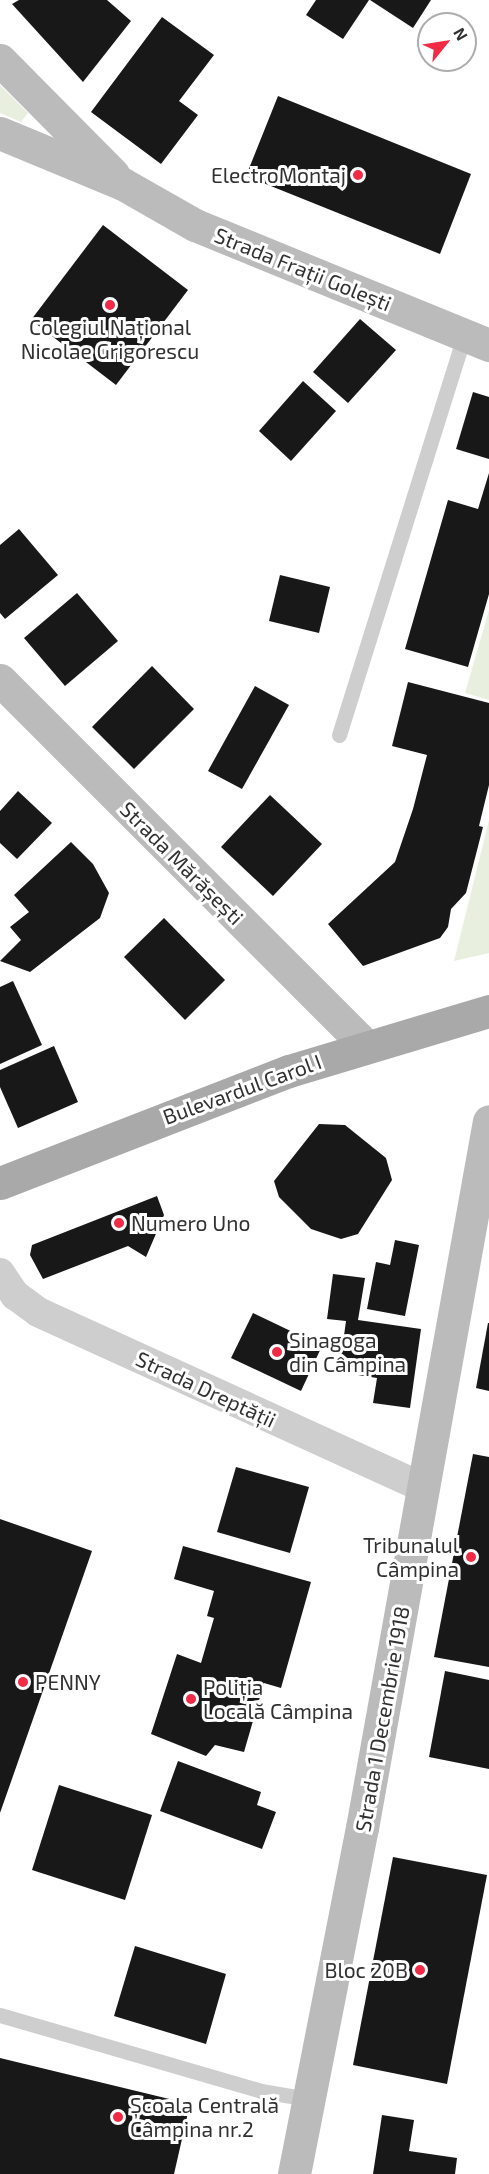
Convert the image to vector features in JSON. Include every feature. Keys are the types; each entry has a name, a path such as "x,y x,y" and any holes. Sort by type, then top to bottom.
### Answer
{"main road":[{"name":"Bulevardul Carol I","path":"0,1183 179,1111 365,1045 489,1011"}],"street":[{"name":"Strada Frații Golești","path":"0,60 123,184"},
{"name":"Strada Frații Golești","path":"0,133 123,184 195,225 476,340"},
{"name":"Strada Mărășești","path":"0,680 365,1045"},
{"name":"Strada 1 Decembrie 1918","path":"294,2174 424,1488 489,1121"},
{"name":"Strada Dreptății","path":"8,1284 38,1312 424,1488"}],"lane":[{"path":"339,735 476,340"},
{"path":"0,2015 261,2091 309,2099"}],"green space":[{"path":"0,85 28,113 21,122 0,113"},
{"path":"489,610 489,700 465,693"},
{"path":"489,820 489,953 454,961"}],"building":[{"path":"19,0 107,0 131,21 83,82 12,4"},
{"path":"316,0 369,0 343,39 306,15"},
{"path":"370,0 431,0 423,12 417,12 417,22 413,28"},
{"path":"162,17 214,55 179,101 198,115 161,164 91,112"},
{"name":"ElectroMontaj","path":"278,96 471,174 440,254 246,176"},
{"name":"Colegiul Național Nicolae Grigorescu","path":"103,225 188,290 116,385 31,320"},
{"path":"360,319 396,350 348,403 313,372"},
{"path":"303,381 336,411 291,461 259,431"},
{"path":"473,392 489,397 489,459 456,449"},
{"path":"489,473 489,594 468,667 405,649 448,500 478,509"},
{"path":"19,529 58,575 5,619 0,613 0,545"},
{"path":"280,575 330,587 319,633 269,621"},
{"path":"77,593 118,641 65,686 24,638"},
{"path":"152,666 194,709 134,769 92,727"},
{"path":"408,682 489,703 489,785 479,826 483,827 466,893 451,909 448,927 440,938 363,966 328,924 395,862 413,809 427,755 392,746"},
{"path":"255,686 289,705 242,789 208,771"},
{"path":"18,791 52,823 17,859 0,843 0,811"},
{"path":"270,795 322,844 273,896 221,847"},
{"path":"71,842 93,864 109,893 100,918 30,972 0,961 21,940 10,927 29,912 14,895"},
{"path":"164,918 225,980 185,1020 124,957"},
{"path":"13,981 42,1045 0,1064 0,987"},
{"path":"54,1046 78,1102 18,1128 0,1087 0,1070"},
{"path":"319,1124 345,1125 386,1158 392,1180 358,1234 341,1239 311,1229 279,1197 274,1181"},
{"path":"157,1196 164,1215 146,1257 128,1246 43,1279 30,1255 32,1245"},
{"path":"395,1240 419,1245 405,1316 367,1309 376,1262 390,1265"},
{"path":"333,1274 365,1278 358,1320 421,1329 410,1408 373,1403 377,1378 339,1372 346,1321 327,1319"},
{"name":"Sinagoga din Câmpina","path":"253,1313 322,1346 301,1391 231,1358"},
{"path":"489,1323 489,1391 476,1388"},
{"name":"Tribunalul Câmpina","path":"473,1454 489,1457 489,1667 434,1657"},
{"path":"236,1467 309,1487 290,1553 217,1532"},
{"name":"PENNY","path":"0,1519 92,1551 0,1813"},
{"path":"183,1546 311,1582 281,1688 264,1683 244,1752 215,1745 206,1756 151,1734 177,1654 201,1663 214,1618 207,1616 214,1591 174,1579"},
{"path":"445,1671 489,1680 489,1769 429,1757"},
{"path":"178,1761 261,1792 257,1805 276,1812 262,1849 160,1811"},
{"path":"59,1785 152,1815 125,1900 32,1870"},
{"name":"Bloc 20B","path":"393,1857 487,1875 447,2084 353,2065"},
{"path":"135,1946 226,1974 206,2044 114,2016"},
{"path":"0,2058 190,2104 174,2174 0,2174"},
{"path":"382,2115 414,2120 409,2151 457,2158 455,2174 373,2174"}],"place":[{"name":"ElectroMontaj","path":"358,175"},
{"name":"Colegiul Național Nicolae Grigorescu","path":"110,305"},
{"name":"Numero Uno","path":"119,1223"},
{"name":"Sinagoga din Câmpina","path":"277,1352"},
{"name":"Tribunalul Câmpina","path":"471,1557"},
{"name":"PENNY","path":"23,1682"},
{"name":"Poliția Locală Câmpina","path":"191,1699"},
{"name":"Bloc 20B","path":"420,1970"},
{"name":"Școala Centrală Câmpina nr.2","path":"118,2117"}]}
